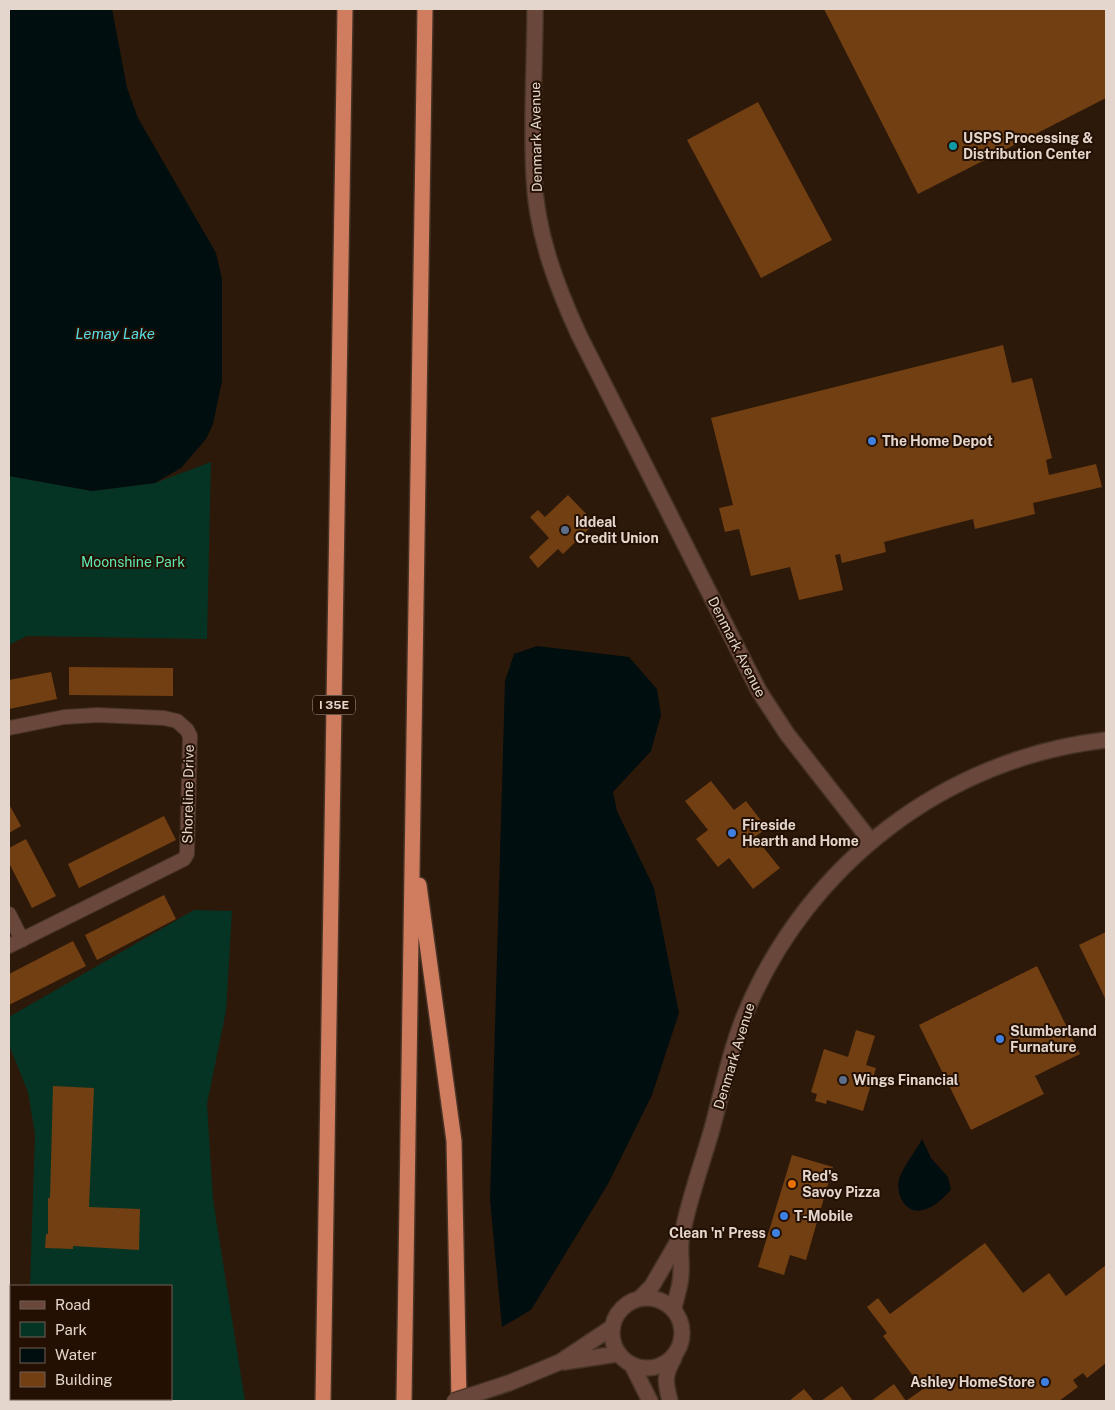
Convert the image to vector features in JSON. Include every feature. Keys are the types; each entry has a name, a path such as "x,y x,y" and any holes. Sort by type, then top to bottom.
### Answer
{"highway":[{"name":"I 35E","path":"323,1401 346,9"},
{"path":"404,1401 425,9"},
{"path":"413,836 454,1141 459,1401"},
{"path":"406,1255 415,1401"}],"street":[{"name":"Denmark Avenue","path":"535,9 534,177 542,231 558,287 579,335 759,691 787,734 870,840 824,885 799,918 770,962 745,1015 681,1236 652,1286 640,1299"},
{"name":"Shoreline Drive","path":"9,728 64,717 98,715 164,718 178,721 190,736 187,854 184,858 9,946"},
{"path":"870,840 926,802 964,781 1006,763 1051,750 1106,740"},
{"path":"9,914 22,940"},
{"name":"Denmark Avenue","path":"674,1308 681,1275 681,1236"},
{"path":"454,1401 509,1383 560,1362 611,1328 622,1306 646,1297 666,1302 674,1308 678,1315 683,1336 675,1357 666,1372 666,1387 670,1401"},
{"path":"611,1328 617,1354 637,1368 656,1369 675,1357"},
{"path":"560,1362 617,1354"},
{"path":"632,1365 650,1401"}],"green space":[{"name":"Moonshine Park","path":"211,462 207,639 27,636 9,645 9,476 92,491 155,483"},
{"path":"194,910 232,911 226,1011 207,1104 213,1200 245,1401 29,1401 172,1400 172,1285 30,1285 35,1134 28,1092 9,1045 9,1017"}],"water":[{"name":"Lemay Lake","path":"9,9 112,9 127,88 138,118 216,253 222,279 222,381 213,424 206,439 181,468 155,483 92,491 9,476"},
{"path":"537,646 629,657 657,689 661,715 651,751 613,792 617,811 654,888 679,1013 652,1095 608,1184 531,1310 502,1327 490,1200 505,681 514,654"},
{"path":"922,1139 931,1158 948,1177 951,1190 931,1207 917,1211 903,1202 898,1185 904,1169"}],"building":[{"name":"USPS Processing & Distribution Center","path":"824,9 1106,9 1106,98 918,194"},
{"path":"758,102 832,240 761,278 687,140"},
{"name":"The Home Depot","path":"1003,345 1012,383 1032,378 1052,458 1046,460 1049,475 1096,464 1102,487 1033,503 1035,514 975,529 973,519 884,542 886,552 842,563 840,554 835,555 843,590 799,600 790,567 751,576 739,529 725,532 719,508 733,505 711,418"},
{"name":"Iddeal Credit Union","path":"568,495 595,523 563,554 558,549 538,568 529,557 549,538 530,517 538,510 545,517"},
{"path":"69,667 173,668 173,696 69,695"},
{"path":"51,672 57,699 9,709 9,680"},
{"name":"Fireside Hearth and Home","path":"711,781 734,810 746,801 767,828 755,837 780,868 753,889 729,858 718,867 696,839 708,830 685,801"},
{"path":"9,804 21,826 9,833"},
{"path":"164,816 176,840 79,888 68,864"},
{"path":"26,839 56,896 32,908 9,863 9,848"},
{"path":"164,895 176,919 97,960 85,935"},
{"path":"1106,932 1106,1000 1079,945"},
{"path":"73,941 86,966 9,1005 9,974"},
{"name":"Slumberland Furnature","path":"1037,966 1080,1054 1035,1076 1044,1094 971,1130 919,1025"},
{"name":"Wings Financial","path":"856,1030 875,1036 866,1065 876,1068 863,1111 827,1100 826,1104 815,1101 817,1094 811,1092 824,1049 848,1057"},
{"path":"53,1086 94,1088 89,1207 140,1209 139,1250 73,1246 73,1249 45,1248 46,1234 48,1234 48,1198 50,1198"},
{"path":"792,1155 833,1167 806,1260 790,1255 784,1275 758,1267"},
{"path":"985,1243 1023,1293 1049,1273 1066,1296 1106,1265 1106,1363 1087,1378 1083,1373 1073,1380 1078,1387 1059,1401 906,1401 923,1389 883,1336 887,1333 867,1307 878,1298 890,1314"},
{"path":"894,1384 906,1401 871,1401"},
{"path":"842,1386 853,1401 821,1401"},
{"path":"804,1389 814,1401 789,1401"},
{"path":"42,1400 82,1400 82,1401"}],"place":[{"name":"USPS Processing & Distribution Center","path":"953,146"},
{"name":"The Home Depot","path":"872,441"},
{"name":"Iddeal Credit Union","path":"565,530"},
{"name":"Fireside Hearth and Home","path":"732,833"},
{"name":"Slumberland Furnature","path":"1000,1039"},
{"name":"Wings Financial","path":"843,1080"},
{"name":"Red's Savoy Pizza","path":"792,1184"},
{"name":"T-Mobile","path":"784,1216"},
{"name":"Clean 'n' Press","path":"776,1233"},
{"name":"Ashley HomeStore","path":"1045,1382"}]}
